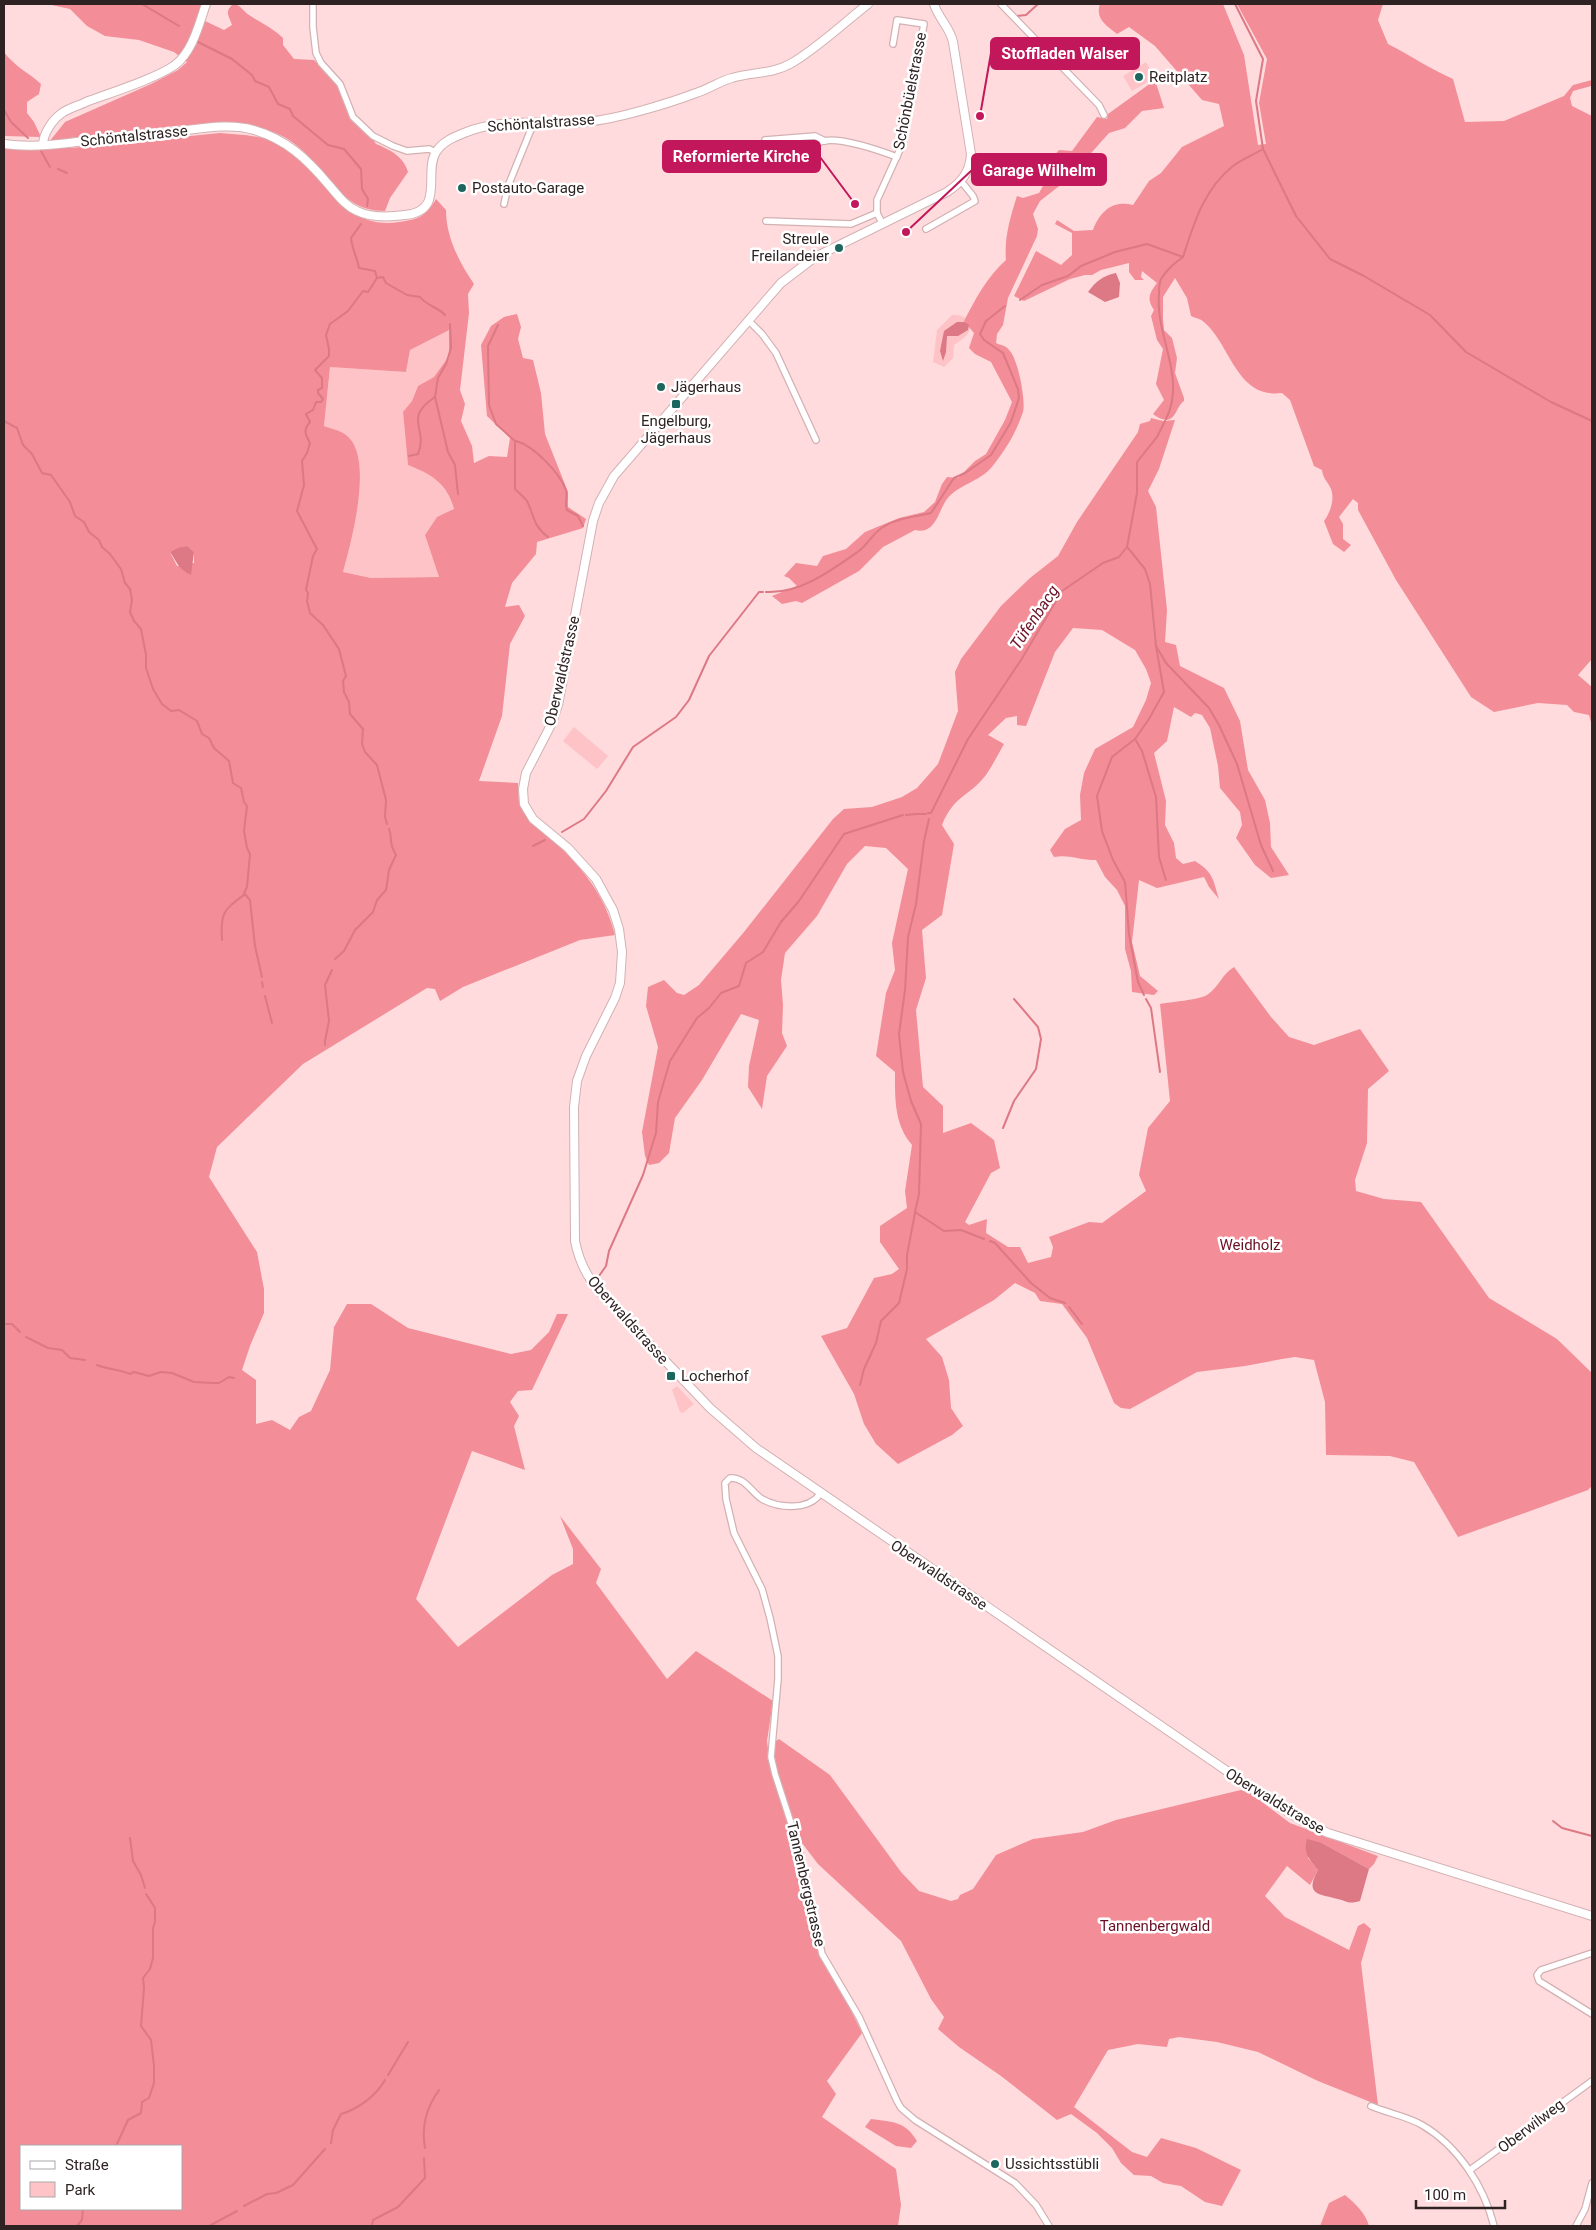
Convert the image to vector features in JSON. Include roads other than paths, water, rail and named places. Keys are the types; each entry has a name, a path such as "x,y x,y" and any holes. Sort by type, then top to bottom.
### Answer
{"street":[{"path":"43,146 49,127 61,113 158,74 175,64 188,50 206,4"},
{"path":"313,4 312,27 316,53 321,62 340,84 353,118 373,136 400,149 411,152 429,149 436,152"},
{"name":"Schöntalstrasse","path":"4,144 26,147 43,146 229,127 253,130 292,147 307,160 350,208 372,216 413,214 426,205 431,194 433,162 436,152 449,140 475,129 508,123 586,122 620,115 698,93 734,77 779,69 802,56 868,4"},
{"path":"766,221 850,224 877,213 882,223 947,192 961,182 970,164 968,132 952,38 934,4"},
{"path":"1001,4 1099,105 1104,115"},
{"name":"Schönbüelstrasse","path":"877,213 877,200 902,145 924,24 897,20 894,44"},
{"path":"504,204 508,186 534,122"},
{"path":"765,140 815,136 825,141 865,146 897,157"},
{"path":"779,162 808,157 817,144 825,141"},
{"path":"926,229 974,201 973,196 961,182"},
{"name":"Oberwaldstrasse","path":"882,223 815,257 800,266 782,283 614,476 601,498 593,521 558,705 552,723 526,773 523,795 528,811 533,819 568,848 596,878 613,910 621,941 622,965 620,983 608,1015 582,1065 574,1097 575,1241 583,1268 599,1291 716,1414 756,1448 820,1494 1225,1771 1306,1823 1328,1834 1592,1916"},
{"path":"749,321 773,349 816,440"},
{"name":"Tannenbergstrasse","path":"820,1494 810,1502 787,1506 773,1504 762,1499 736,1477 730,1478 725,1484 726,1499 734,1533 762,1589 778,1656 772,1757 775,1774 799,1848 822,1954 859,2018 902,2108 915,2120 1015,2183 1036,2205 1049,2226"},
{"path":"1592,1953 1541,1970 1537,1975 1539,1981 1592,2014"},
{"name":"Oberwilweg","path":"1470,2170 1592,2081"},
{"path":"1371,2106 1421,2124 1445,2143 1470,2170 1486,2203 1494,2226"},
{"path":"1576,2226 1584,2209 1592,2183"}],"waterway":[{"path":"142,4 179,26"},
{"path":"1017,16 1026,15 1038,4"},
{"path":"1235,4 1263,59 1256,101 1263,149 1296,216 1330,259 1364,276 1430,315 1466,352 1551,402 1592,421"},
{"path":"196,41 232,59 252,75 255,81 269,87 278,104 290,109 293,116 328,145 344,149 361,169 362,189 368,199 367,206"},
{"path":"4,110 11,122 28,138"},
{"path":"1020,300 1042,285 1068,276 1081,266 1115,252 1147,244 1183,257 1201,207 1215,185 1233,166 1263,149"},
{"path":"41,151 50,167"},
{"path":"58,169 67,173"},
{"path":"361,224 351,238 353,249 359,268 375,271 377,278 368,292 363,291 348,311 330,324 326,335 329,356 315,370 322,378 322,388 318,390 318,393 323,399 321,402 316,402 313,410 306,414 310,422 306,427 310,443 302,461 304,485 297,511 317,549 313,556 306,590 310,613 323,625 339,649 346,676 343,681 344,692 349,702 350,714 363,729 362,744 365,752 377,765 386,800 385,817 387,824"},
{"path":"1166,419 1172,404 1173,388 1169,357 1161,325 1159,286 1166,272 1183,257"},
{"path":"377,278 383,277 386,283 407,295 420,297 445,315"},
{"path":"766,592 779,592 803,585 838,566 859,551 876,532 888,524 931,513 954,478 965,473 991,455 1011,422 1019,398 1018,389 1003,353 984,340 980,334 986,321 1005,306"},
{"path":"450,324 451,348 446,364 438,378 435,397 448,452 455,465 458,494"},
{"path":"498,325 488,346 489,405 496,424 515,441 515,489 527,501 539,529 548,537"},
{"path":"409,456 418,454 421,445 418,424 420,412 435,397"},
{"path":"4,421 17,428 23,445 32,454 42,473 51,475 70,502 75,516 84,522 89,532 99,540 102,547 121,569 125,583 130,589 132,600 130,612 134,621 141,629 146,655 146,668 153,689 162,704 171,711 179,710 197,721 202,734 209,738 214,748 229,761 233,783 241,788 244,802 247,806 244,831 250,854 247,887 244,893 250,900 255,946 262,977"},
{"name":"Tüfenbacg","path":"928,813 931,813 968,739 1021,660 1062,591 1103,563 1119,557 1127,547 1137,493 1137,462 1157,437 1165,421"},
{"path":"516,441 538,454 558,475 566,490 567,510 578,516 583,526"},
{"path":"1128,548 1145,569 1150,584 1156,646 1166,663 1209,708 1219,725 1237,764 1261,845 1273,871"},
{"path":"562,832 584,819 606,791 633,747 676,717 689,700 709,656 759,592 763,592"},
{"path":"1144,995 1138,982 1129,934 1125,882 1113,860 1102,831 1097,796 1112,757 1135,739 1164,692 1156,646"},
{"path":"1135,739 1142,751 1156,797 1159,857 1166,880"},
{"path":"906,815 916,814"},
{"path":"917,814 926,814"},
{"path":"599,1276 606,1266 609,1251 643,1175 656,1133 658,1102 670,1061 697,1018 709,1008 721,993 739,986 746,963 763,952 781,922 799,901 844,834 903,815"},
{"path":"929,819 924,841 916,904 908,937 905,990 899,1034 903,1072 911,1101 921,1124 919,1194 915,1212 944,1231 961,1230 984,1239"},
{"path":"335,959 344,951 355,930 373,912 377,900 386,890 389,870 396,855 392,847 389,829"},
{"path":"533,846 545,840"},
{"path":"222,940 222,923 225,912 245,894"},
{"path":"325,1045 329,1021 325,985 332,970"},
{"path":"262,982 263,987"},
{"path":"265,996 272,1023"},
{"path":"1003,1128 1014,1101 1036,1069 1041,1039 1038,1027 1014,999"},
{"path":"1146,999 1151,1008 1160,1072"},
{"path":"860,1385 864,1369 876,1343 881,1321 899,1303 907,1269 907,1255 915,1213"},
{"path":"990,1241 995,1243 1031,1283 1050,1298 1065,1303"},
{"path":"1069,1307 1082,1324"},
{"path":"4,1324 12,1324 20,1332"},
{"path":"26,1337 48,1348 62,1350 70,1358 85,1360"},
{"path":"97,1365 130,1374 134,1372 149,1376 161,1372 172,1373 194,1382 219,1383 229,1377 234,1378"},
{"path":"1553,1821 1562,1828 1592,1836"},
{"path":"130,1838 133,1861 141,1875 145,1888"},
{"path":"116,2145 128,2120 141,2113 142,2102 149,2098 154,2083 151,2040 141,2026 143,1978 150,1969 153,1958 153,1928 155,1922 155,1908 146,1894"},
{"path":"388,2075 408,2042"},
{"path":"331,2143 333,2130 341,2114 354,2109 366,2101 385,2080"},
{"path":"425,2148 424,2125 428,2110 439,2090"},
{"path":"244,2206 267,2194 276,2193 293,2185 325,2149"},
{"path":"372,2226 373,2220 398,2207 425,2178 424,2158"},
{"path":"77,2226 82,2220 83,2210"},
{"path":"209,2226 237,2211"}],"place":[{"name":"Reitplatz","path":"1139,77"},
{"name":"Stoffladen Walser","path":"980,116"},
{"name":"Postauto-Garage","path":"462,188"},
{"name":"Reformierte Kirche","path":"855,204"},
{"name":"Garage Wilhelm","path":"906,232"},
{"name":"Streule Freilandeier","path":"839,248"},
{"name":"Jägerhaus","path":"661,387"},
{"name":"Engelburg, Jägerhaus","path":"676,404"},
{"name":"Locherhof","path":"671,1376"},
{"name":"Ussichtsstübli","path":"995,2164"}],"park label":[{"name":"Weidholz","path":"1250,1245"},
{"name":"Tannenbergwald","path":"1155,1926"}]}
